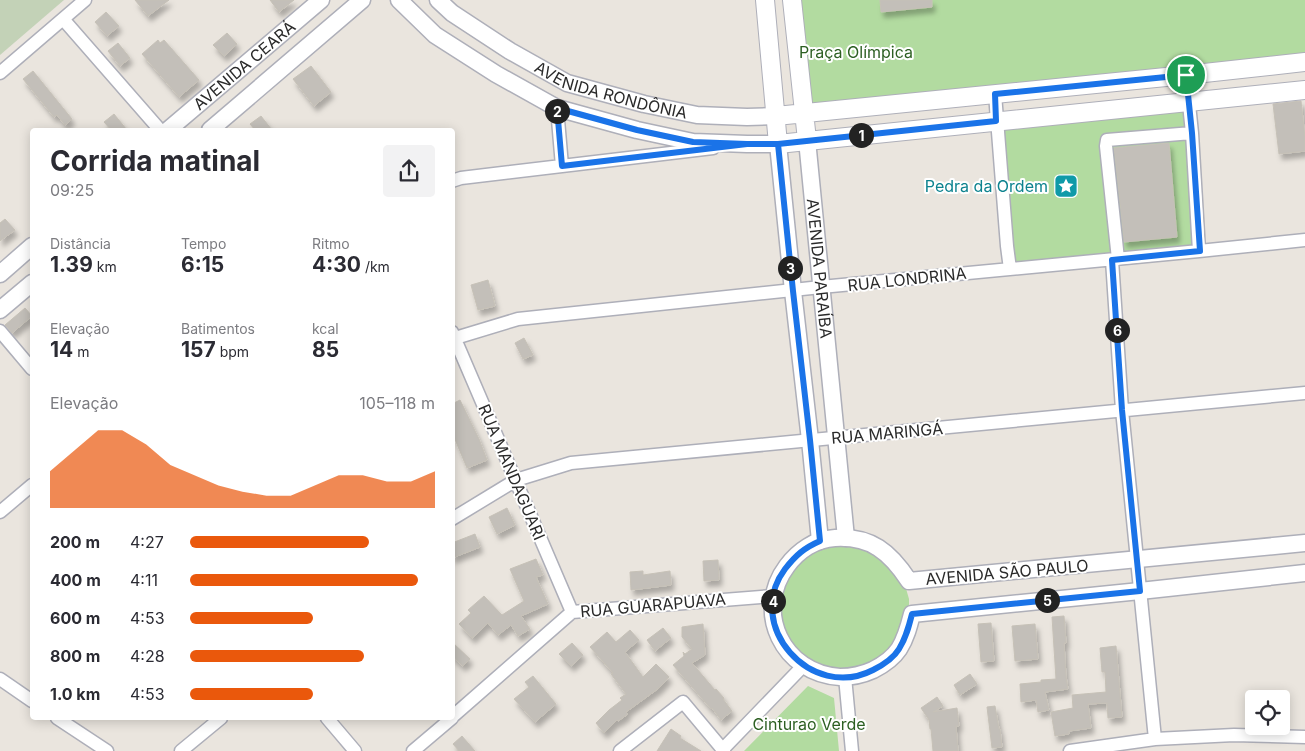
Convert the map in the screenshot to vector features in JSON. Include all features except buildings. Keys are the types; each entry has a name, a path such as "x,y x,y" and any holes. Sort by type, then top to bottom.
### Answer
{"main road":[{"name":"AVENIDA PARAÍBA","path":"765,0 778,144"},
{"name":"AVENIDA PARAÍBA","path":"792,0 807,140"},
{"name":"AVENIDA RONDÔNIA","path":"776,116 1305,62"},
{"name":"AVENIDA RONDÔNIA","path":"778,144 1305,90"}],"street":[{"path":"0,73 85,0"},
{"name":"AVENIDA CEARÁ","path":"170,128 320,0"},
{"name":"AVENIDA CEARÁ","path":"212,128 362,0"},
{"name":"AVENIDA RONDÔNIA","path":"399,0 435,34 496,74 557,108 637,130 693,142 778,144"},
{"name":"AVENIDA RONDÔNIA","path":"438,0 452,13 502,46 567,83 644,104 697,115 747,118 776,116"},
{"path":"63,18 158,128"},
{"path":"1186,75 1200,251"},
{"path":"995,94 1010,269"},
{"path":"557,108 562,166"},
{"path":"1155,740 1122,410 1115,259 1106,146 1107,140 1192,133"},
{"name":"AVENIDA PARAÍBA","path":"807,140 846,538"},
{"path":"455,180 747,144"},
{"name":"AVENIDA PARAÍBA","path":"778,144 820,541"},
{"name":"RUA LONDRINA","path":"455,335 518,319 1305,240"},
{"path":"0,274 30,248"},
{"path":"0,310 30,284"},
{"path":"0,330 30,367"},
{"name":"RUA MANDAGUARI","path":"455,341 572,612"},
{"name":"RUA MARINGÁ","path":"455,517 516,480 571,462 1305,393"},
{"path":"0,512 30,487"},
{"name":"AVENIDA SÃO PAULO","path":"1305,544 909,581 898,565 884,551 866,542 846,538 830,538 811,545 794,556 780,576 773,596 772,609 778,634 783,645 791,655 821,674 845,677 858,676 869,672 890,659 904,639 912,614 1305,573"},
{"name":"RUA GUARAPUAVA","path":"455,714 572,612 773,596"},
{"path":"620,751 683,702 723,750 804,665"},
{"path":"845,677 852,751"},
{"path":"0,679 30,700"},
{"path":"60,720 107,751"},
{"path":"181,751 219,720"},
{"path":"329,720 355,751"},
{"name":"RUA GUARAPUAVA","path":"413,751 449,720"},
{"path":"1070,751 1155,740 1234,735 1305,738"}],"green space":[{"path":"0,0 64,0 0,55"},
{"name":"Praça Olímpica","path":"797,0 1305,0 1305,58 811,109"},
{"path":"1185,106 1196,248 1016,265 1000,124"},
{"path":"836,541 878,551 905,585 909,599 909,614 891,653 855,673 831,673 789,648 776,602 796,559"},
{"name":"Cinturao Verde","path":"808,686 834,698 839,751 744,751"}],"place":[{"name":"Pedra da Ordem","path":"1066,186"}],"route":[{"path":"1186,75 995,94 996,121 778,144 747,144 562,166 557,108 637,130 693,142 778,144 820,541 794,556 776,585 772,609 774,623 783,645 791,655 810,670 821,674 845,677 858,676 880,666 898,650 906,635 912,614 1140,591 1122,410 1112,260 1200,251 1186,75"}]}
